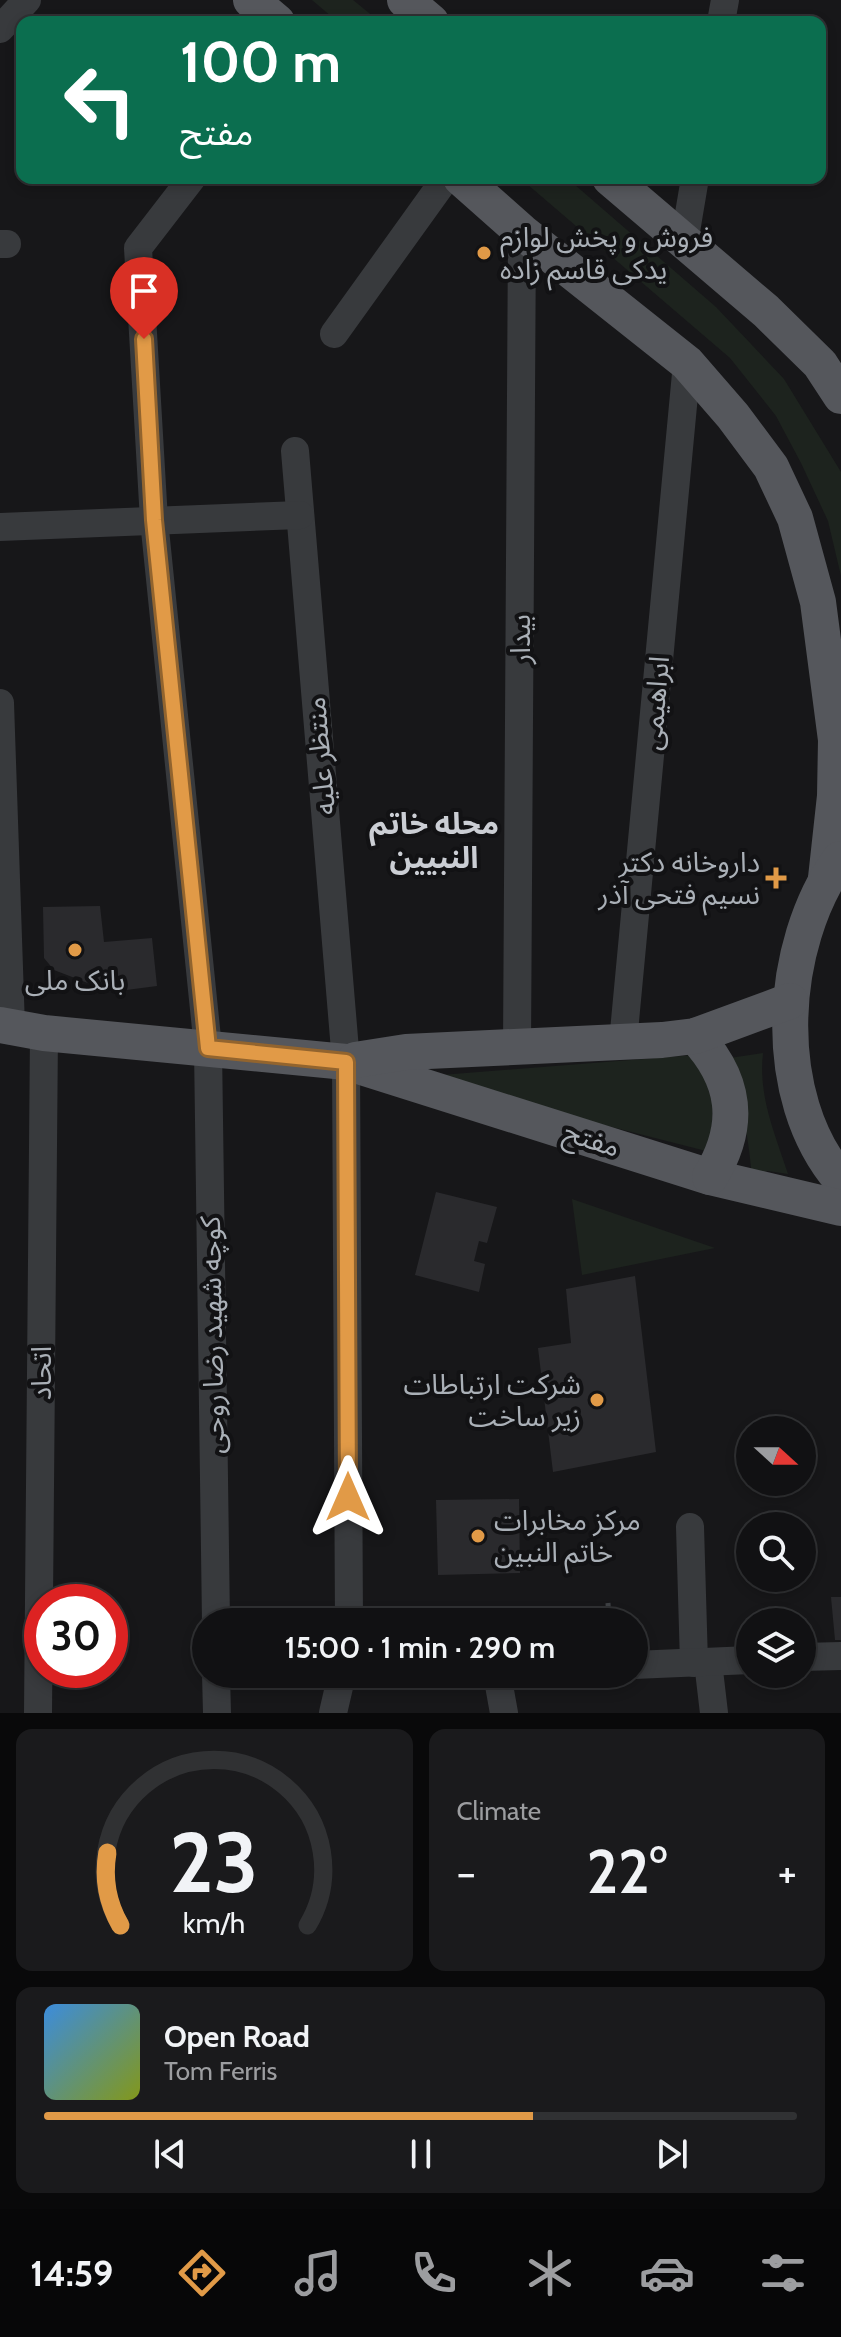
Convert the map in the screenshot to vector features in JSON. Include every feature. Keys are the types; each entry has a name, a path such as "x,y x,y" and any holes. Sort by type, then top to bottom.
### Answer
{"main road":[{"path":"251,0 270,16"},
{"path":"405,0 424,16"},
{"path":"468,184 522,232 687,363 733,416 771,467 795,518 818,602 838,746 834,868 800,948 790,1001 792,1066 809,1128 841,1180"},
{"path":"617,184 766,311 820,364 841,396"},
{"name":"مفتح","path":"346,1062 406,1052 695,1036 790,1001"},
{"name":"مفتح","path":"19,1028 346,1062 710,1177 841,1208"},
{"path":"695,1036 722,1071 730,1103 729,1136 722,1158 710,1177"}],"street":[{"path":"0,29 22,2"},
{"name":"کوچه شهید رضا روحی","path":"187,184 138,248 154,520 208,1048 216,1608"},
{"path":"334,334 442,184"},
{"path":"684,243 694,184"},
{"name":"بیدار","path":"517,1047 522,232"},
{"name":"ابراهیمی","path":"623,1042 687,363"},
{"name":"منتظر علیه","path":"295,451 346,1062 349,1608"},
{"path":"0,527 300,515"},
{"name":"اتحاد","path":"0,703 19,1028 38,1713"},
{"path":"690,1527 701,1662 714,1713"},
{"path":"816,1657 841,1656"},
{"path":"648,1664 736,1661"},
{"path":"216,1688 217,1713"},
{"path":"333,1713 339,1688"},
{"path":"500,1688 504,1713"}],"path":[{"path":"608,1603 608,1608"}],"shaded area":[{"path":"312,0 353,0 373,16 331,16"},
{"path":"527,184 574,184 716,307 784,379 841,472 841,576 828,521 801,463 776,416 730,358"},
{"path":"763,1053 765,1100 788,1174 768,1171 752,1176 743,1116 723,1059"},
{"path":"694,1055 713,1105 710,1152 416,1077"},
{"path":"572,1199 715,1248 582,1275"}],"building":[{"name":"بانک ملی","path":"100,906 104,942 152,938 157,986 111,992 54,970 44,958 43,907"},
{"path":"436,1192 497,1207 487,1243 479,1241 474,1261 485,1264 479,1292 415,1275"},
{"name":"شرکت ارتباطات زیر ساخت","path":"635,1276 656,1452 553,1472 538,1348 571,1343 566,1289"},
{"name":"مرکز مخابرات خاتم النبین","path":"519,1499 520,1573 438,1575 436,1500"},
{"path":"831,1597 841,1597 841,1640 835,1640"}],"place":[{"name":"فروش و پخش لوازم یدکی قاسم زاده","path":"484,253"},
{"name":"داروخانه دکتر نسیم فتحی آذر","path":"776,878"},
{"name":"بانک ملی","path":"75,950"},
{"name":"شرکت ارتباطات زیر ساخت","path":"597,1400"},
{"name":"مرکز مخابرات خاتم النبین","path":"478,1536"}],"district":[{"name":"محله خاتم النبیین","path":"434,840"}],"route":[{"path":"144,339 154,520 208,1048 346,1062 348,1497"}]}
